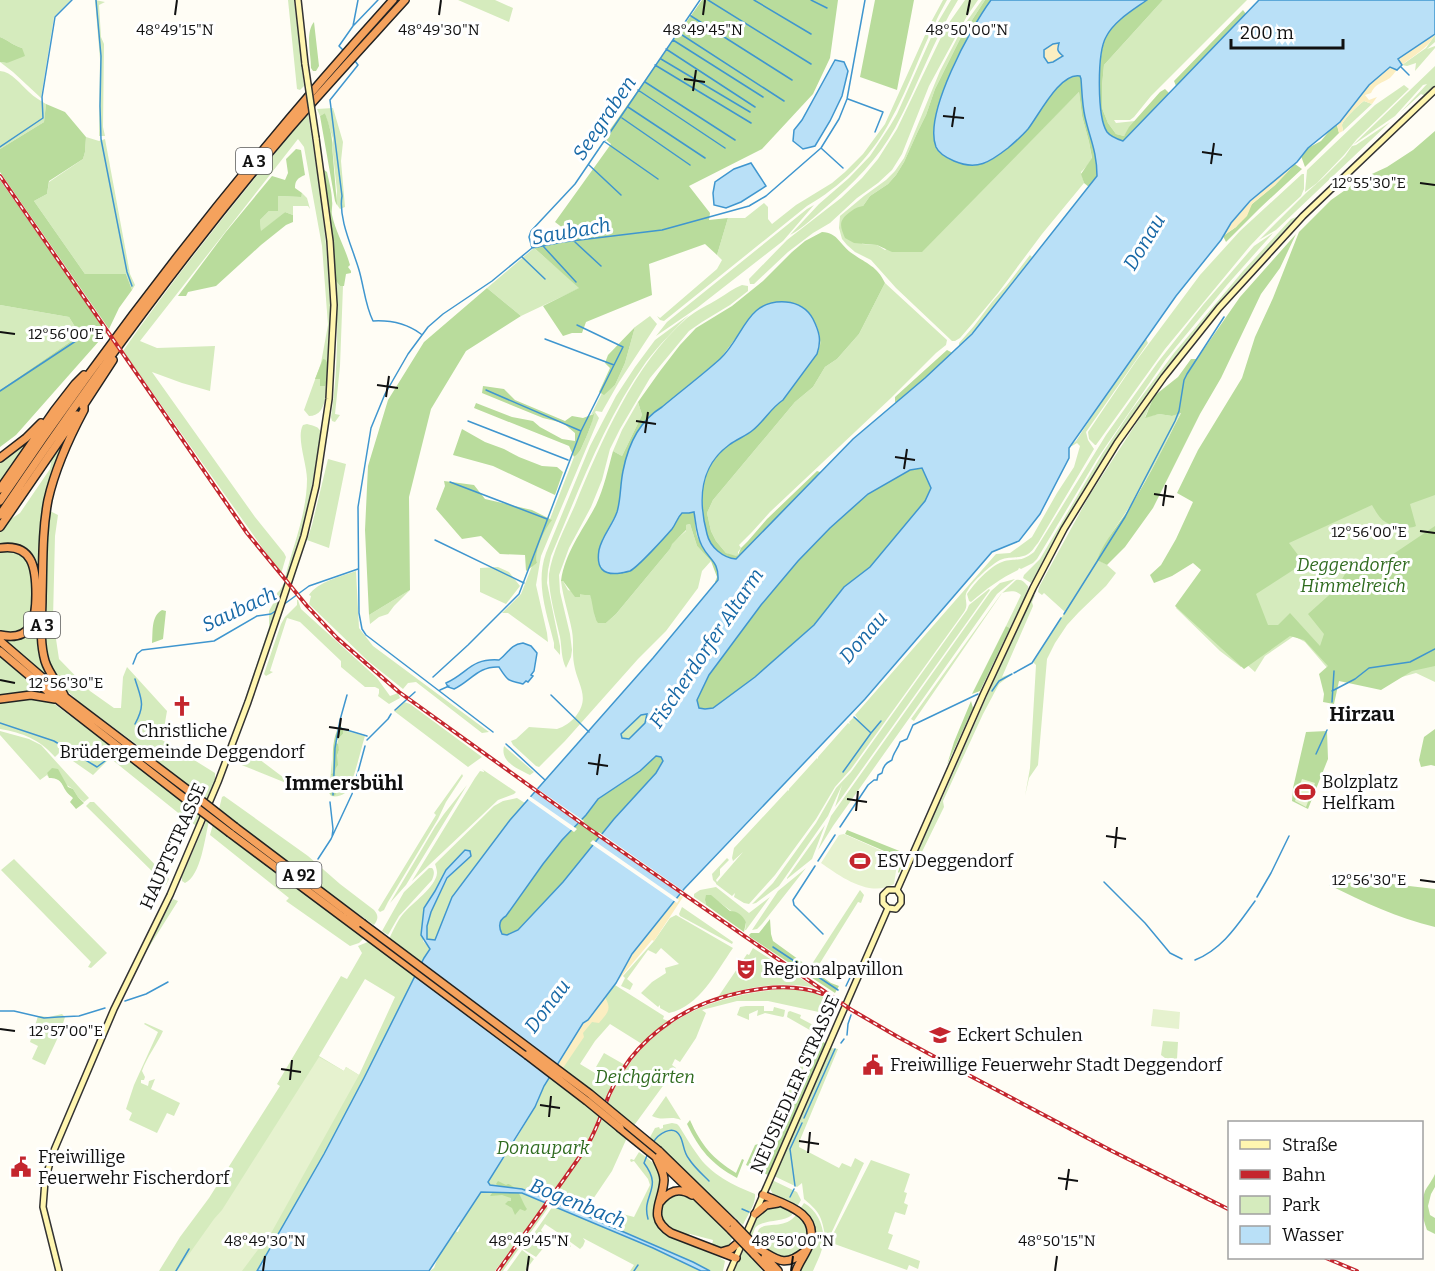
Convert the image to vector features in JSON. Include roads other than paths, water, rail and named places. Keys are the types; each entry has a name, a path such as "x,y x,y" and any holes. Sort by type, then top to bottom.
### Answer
{"highway":[{"name":"A 3","path":"0,515 47,445 133,327 393,0"},
{"name":"A 3","path":"351,53 405,0"},
{"name":"A 3","path":"0,501 89,373 169,267 253,162 346,59"},
{"name":"A 3","path":"0,527 84,405 133,327"},
{"name":"A 3","path":"0,489 54,411 83,376 89,373"},
{"name":"A 3","path":"61,698 43,652 44,541 48,498 64,453 84,410 84,405"},
{"path":"0,458 26,438 54,411"},
{"path":"0,548 20,549 34,565 36,578 36,611 31,626 23,633 13,637 0,635"},
{"name":"A 92","path":"0,641 61,698"},
{"name":"A 92","path":"0,651 190,798 590,1094 658,1154 732,1226 770,1271"},
{"path":"0,699 31,695 61,698"},
{"path":"658,1154 664,1179 658,1207 658,1219 661,1224 667,1231 736,1258"},
{"name":"A 92","path":"658,1154 699,1198 732,1226"},
{"path":"658,1207 666,1195 677,1190 688,1192 699,1198"},
{"path":"762,1195 801,1213 808,1221 811,1232 808,1248 796,1271"},
{"path":"754,1214 769,1204 784,1204"},
{"path":"721,1252 731,1249 744,1238"},
{"path":"755,1251 782,1261 798,1257 808,1248"},
{"name":"A 92","path":"755,1251 778,1271"}],"main road":[{"name":"HAUPTSTRASSE","path":"59,1271 44,1207 45,1181 52,1155 114,1009 170,895 214,793 245,711 304,536 316,486 332,372 334,305 330,241 298,0"},
{"path":"897,890 1033,588 1064,529 1117,443 1164,377 1219,308 1303,216 1435,90"},
{"path":"888,890 897,890 901,896 901,903 896,909 888,909 883,903 883,895 888,890"},
{"name":"NEUSIEDLER STRASSE","path":"730,1271 888,909"}],"water":[{"path":"991,0 1147,0 1124,16 1109,31 1101,56 1101,113 1107,132 1123,141 1259,0 1435,0 1435,34 1398,59 1402,65 1397,70 1390,67 1369,85 1340,122 1250,201 1231,223 1221,240 1176,296 1069,448 1069,458 1040,514 1019,541 992,552 865,699 684,889 632,954 616,983 588,1020 583,1023 544,1086 535,1107 488,1182 490,1185 522,1189 543,1197 710,1271 701,1271 653,1248 522,1193 481,1192 429,1271 257,1271 324,1154 430,949 421,935 424,908 446,870 465,850 470,851 471,856 447,878 431,912 427,926 427,939 435,940 452,897 510,820 653,658 718,580 717,569 698,538 694,512 682,513 669,533 630,571 615,574 605,572 600,566 598,556 600,545 617,512 625,461 631,443 647,419 720,359 747,321 762,307 786,302 802,307 811,315 819,336 817,354 783,400 753,430 719,454 706,474 702,509 709,539 722,554 736,559 853,439 925,378 972,334 1097,176 1095,153 1084,112 1080,76 1072,77 1058,87 1026,132 989,161 976,165 962,164 941,154 937,149 934,132 942,93 961,50","holes":["1059,43 1058,50 1063,56 1048,63 1044,57 1044,50","922,468 931,488 925,501 870,567 844,587 814,625 755,677 713,708 699,708 697,700 709,675 761,605 798,561 868,494 910,470","647,714 645,723 629,739 622,738 621,734 641,715","656,756 661,757 663,761 656,773 614,819 563,882 518,930 507,935 502,934 500,926 502,919 562,840 598,799 640,771"]},
{"path":"835,60 844,62 848,71 842,96 815,146 803,149 793,141 794,130 802,120"},
{"path":"751,163 766,186 741,202 726,208 714,205 715,182 734,169"},
{"path":"523,643 531,646 537,653 534,671 531,675 533,676 528,682 523,684 511,681 499,667 492,667 480,671 454,689 448,687 446,683 476,664 482,661 499,660 512,647"}],"waterway":[{"path":"0,147 43,118 42,97 55,17 72,0"},
{"path":"96,0 101,56 101,139 127,272 132,286"},
{"path":"345,52 339,46 353,26 358,0"},
{"path":"354,25 378,0"},
{"name":"Seegraben","path":"532,248 529,237 531,231 575,184 700,0"},
{"path":"708,0 811,64"},
{"path":"754,0 811,34"},
{"path":"811,0 827,8"},
{"name":"Saubach","path":"493,732 366,635 362,629 359,613 358,507 371,428 385,394 408,354 428,327 443,314 492,281 532,248 662,230 749,206 766,196 821,148 839,119 847,99 865,0"},
{"path":"691,16 792,80"},
{"path":"679,33 784,101"},
{"path":"673,40 763,97"},
{"path":"666,49 755,107"},
{"path":"661,59 750,112"},
{"path":"355,61 358,65 330,100 344,224 373,321 398,323 421,334"},
{"path":"655,65 751,123"},
{"path":"1401,67 1409,75"},
{"path":"645,82 735,140"},
{"path":"638,90 725,148"},
{"path":"848,99 883,112 875,132"},
{"path":"628,107 705,158"},
{"path":"622,118 690,165"},
{"path":"605,142 658,179"},
{"path":"821,148 843,168"},
{"path":"589,165 621,195"},
{"path":"575,242 601,266"},
{"path":"543,246 576,282"},
{"path":"522,257 545,279"},
{"path":"1064,614 1125,517 1175,421 1184,380 1224,317"},
{"path":"433,677 519,594 581,431 623,347 577,325"},
{"path":"0,391 91,331"},
{"path":"545,339 614,365"},
{"path":"486,390 581,431"},
{"path":"468,421 568,460"},
{"path":"450,482 547,519"},
{"path":"435,540 524,583"},
{"name":"Saubach","path":"283,605 309,586 358,569"},
{"name":"Saubach","path":"133,664 137,654 142,650 214,641 257,616 271,614 277,610"},
{"path":"1014,673 1032,663 1061,618"},
{"path":"1332,691 1355,679 1369,668 1410,662 1435,649"},
{"path":"1332,702 1334,671"},
{"path":"992,691 999,681 1012,674"},
{"name":"Saubach","path":"135,679 141,697 141,706 135,724"},
{"path":"440,690 449,686"},
{"path":"395,710 415,692"},
{"path":"840,827 868,785 877,780 885,765 892,760 900,742 907,739 913,725 978,694"},
{"path":"333,795 335,748 347,695"},
{"path":"551,695 589,732"},
{"path":"367,740 391,714"},
{"path":"854,717 871,733 881,721"},
{"name":"Saubach","path":"0,723 54,741 97,767 105,761"},
{"path":"340,728 367,736"},
{"path":"1316,754 1327,730"},
{"path":"843,772 871,733"},
{"path":"506,744 545,780"},
{"path":"318,859 331,839 352,794 365,746"},
{"path":"330,802 332,837"},
{"path":"818,861 835,835"},
{"path":"1257,897 1289,836"},
{"path":"815,866 793,900 794,905 823,934"},
{"path":"1104,882 1145,923 1170,953 1182,959"},
{"path":"1195,960 1222,943 1255,901"},
{"path":"773,947 838,990"},
{"path":"846,986 855,967"},
{"path":"125,1001 146,994 168,982"},
{"path":"0,1011 14,1011 44,1018 79,1016 105,1008"},
{"path":"847,1035 851,1015"},
{"path":"841,1043 844,1039"},
{"path":"804,1118 835,1049"},
{"path":"795,1186 790,1149 802,1123"},
{"path":"653,1143 669,1130 677,1132 687,1156 709,1181"},
{"path":"648,1153 644,1163 652,1179 647,1203 648,1219"},
{"path":"790,1197 794,1189"},
{"path":"742,1209 749,1212"},
{"path":"176,1271 189,1249"},
{"path":"634,1271 638,1265"}],"railway":[{"path":"0,176 247,533 307,606 337,638 399,692 591,830 850,1009 1112,1151 1228,1209"},
{"path":"498,1271 585,1149 596,1129 611,1090 624,1067 654,1034 670,1022 703,1004 743,992 785,988 805,989 822,994"},
{"path":"1328,1259 1357,1271"}],"place":[{"name":"Christliche Brüdergemeinde Deggendorf","path":"182,706"},
{"name":"Bolzplatz Helfkam","path":"1305,792"},
{"name":"ESV Deggendorf","path":"860,861"},
{"name":"Regionalpavillon","path":"746,969"},
{"name":"Eckert Schulen","path":"940,1035"},
{"name":"Freiwillige Feuerwehr Stadt Deggendorf","path":"873,1065"},
{"name":"Freiwillige Feuerwehr Fischerdorf","path":"21,1167"}],"district":[{"name":"Hirzau","path":"1362,714"},
{"name":"Immersbühl","path":"344,783"}],"water label":[{"name":"Donau","path":"1144,242"},
{"name":"Donau","path":"863,637"},
{"name":"Fischerdorfer Altarm","path":"706,648"},
{"name":"Donau","path":"547,1006"},
{"name":"Bogenbach","path":"578,1203"}],"park label":[{"name":"Deggendorfer Himmelreich","path":"1353,575"},
{"name":"Deichgärten","path":"645,1077"},
{"name":"Donaupark","path":"543,1148"}]}
